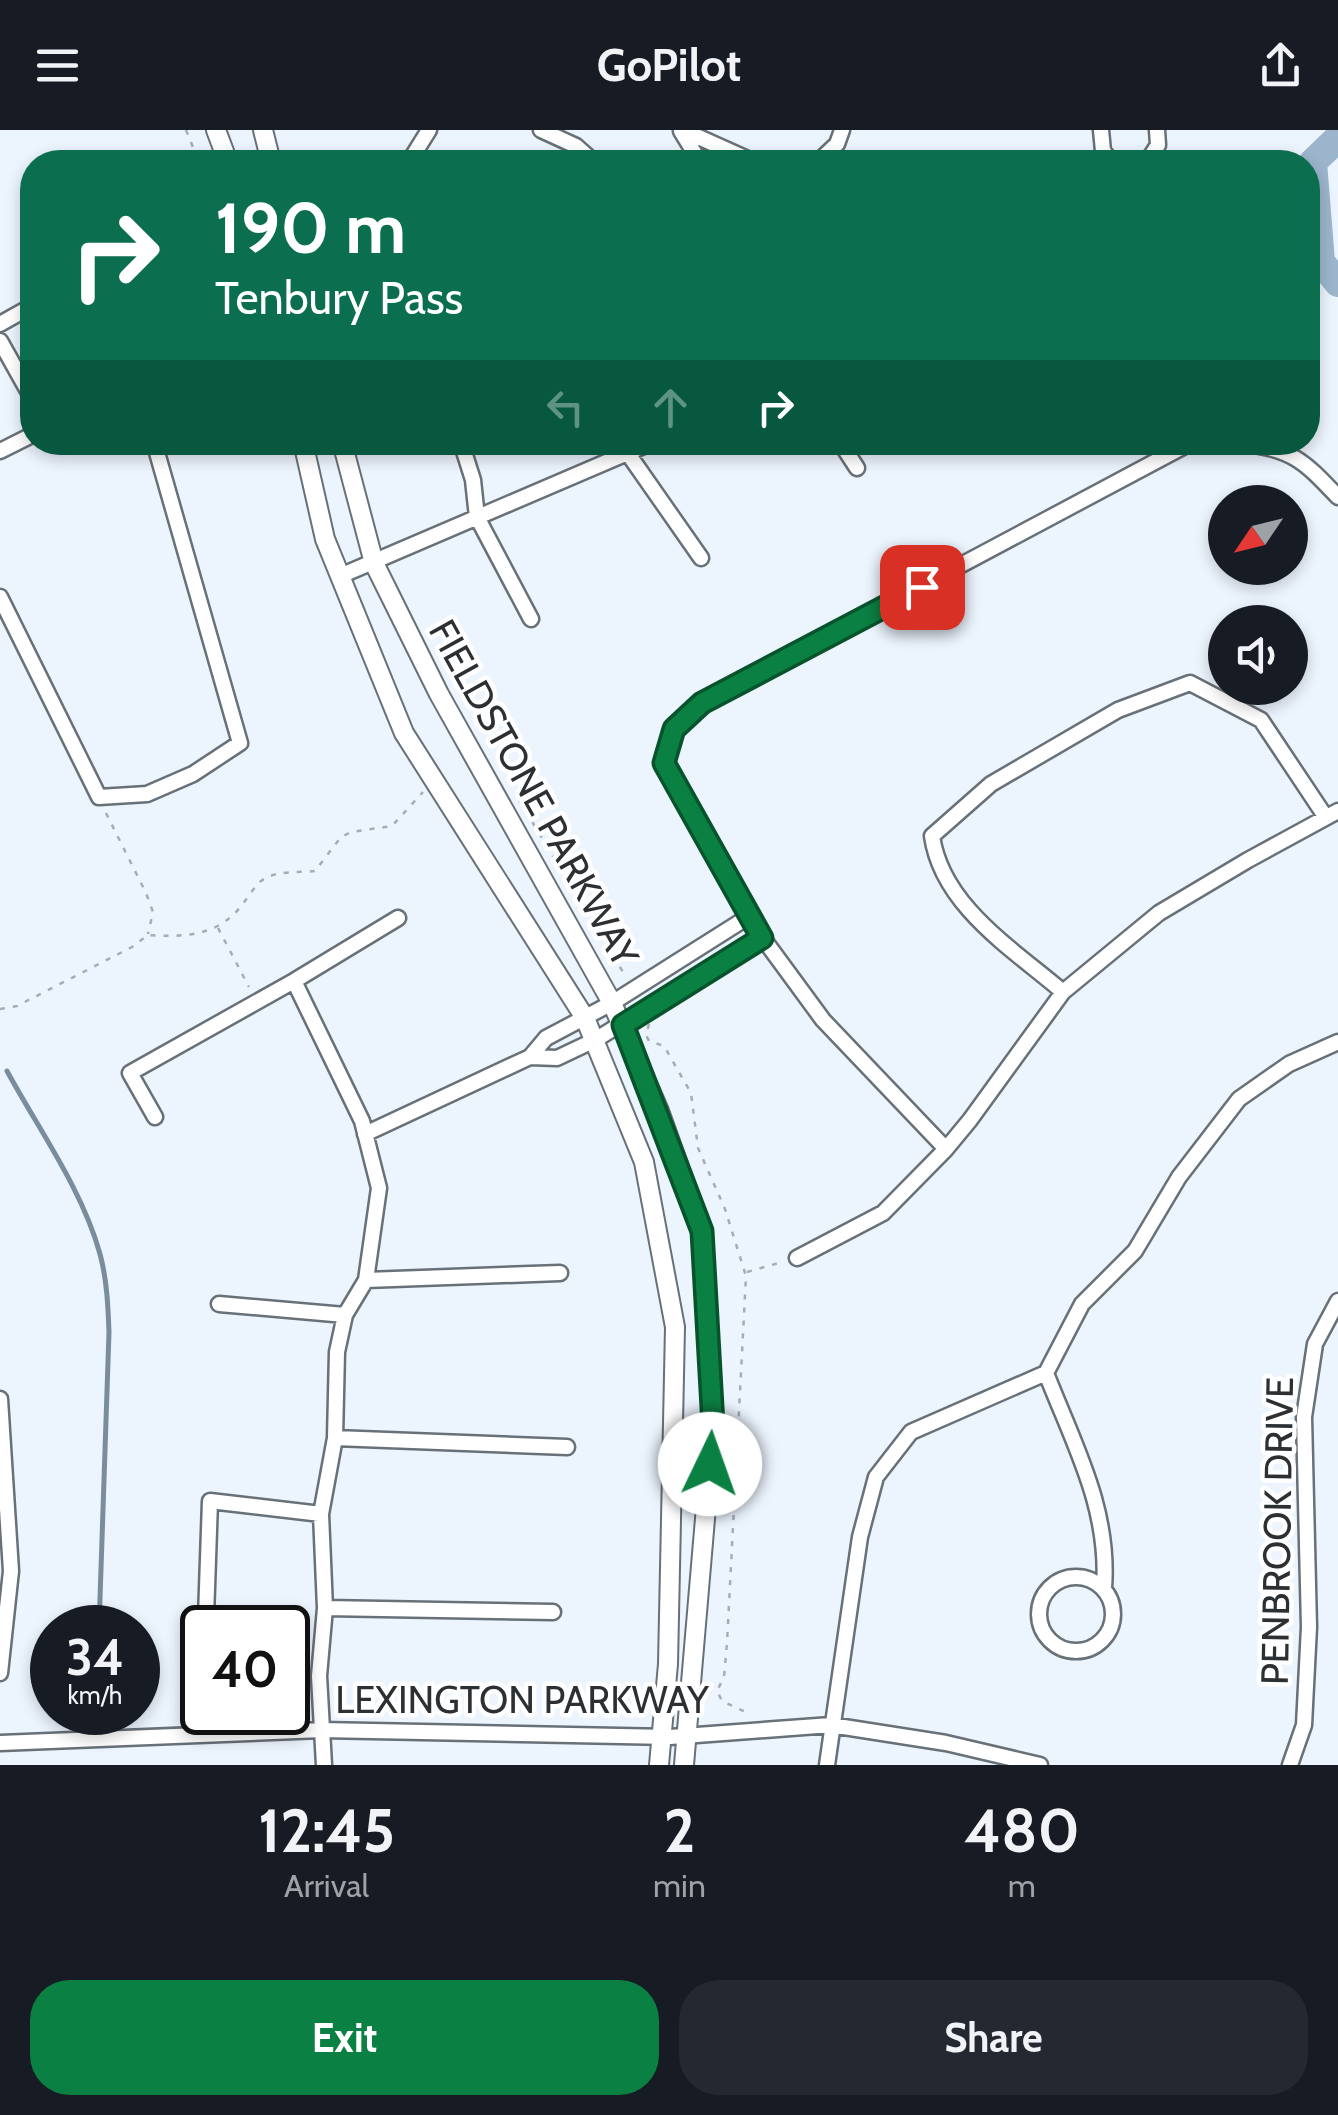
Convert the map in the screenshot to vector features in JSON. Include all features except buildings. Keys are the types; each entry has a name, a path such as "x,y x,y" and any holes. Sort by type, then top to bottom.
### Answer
{"street":[{"path":"541,130 580,150"},
{"path":"682,130 727,150"},
{"path":"0,341 20,377"},
{"path":"0,597 99,797 147,794 193,774 240,743 158,455"},
{"name":"FIELDSTONE PARKWAY","path":"306,455 325,538 404,733 584,1018 644,1162 676,1327 668,1664 659,1765"},
{"name":"FIELDSTONE PARKWAY","path":"345,455 374,563 439,694 612,1002 702,1231 713,1425 684,1765"},
{"path":"465,455 477,517 532,620"},
{"path":"340,576 629,455 701,558"},
{"path":"848,455 857,468"},
{"path":"946,1149 823,1020 748,917 664,763 674,729 702,703 1168,455"},
{"path":"1293,455 1338,497"},
{"path":"797,1258 883,1212 946,1149 1063,992 1159,913 1332,814 1261,720 1190,683 1118,710 991,784 932,836 935,861 968,912 1063,992"},
{"path":"365,1134 530,1057 546,1038 633,990 748,917"},
{"path":"155,1118 130,1073 398,918"},
{"path":"530,1057 557,1058 596,1040 762,938"},
{"path":"294,981 362,1121 379,1188 366,1280 345,1315 337,1352 335,1438 321,1514 325,1608 319,1676 324,1765"},
{"path":"827,1765 860,1537 876,1477 911,1432 1046,1373 1082,1304 1136,1250 1179,1176 1239,1099 1288,1064 1338,1042"},
{"path":"366,1280 560,1273"},
{"name":"PENBROOK DRIVE","path":"1290,1765 1304,1725 1309,1627 1304,1417 1315,1344 1338,1301"},
{"path":"219,1304 345,1315"},
{"path":"1046,1373 1101,1515 1106,1555 1104,1588 1114,1610 1109,1634 1101,1643 1078,1652 1055,1646 1046,1637 1039,1614 1041,1602 1057,1582 1081,1577 1104,1588"},
{"path":"0,1398 6,1572 0,1673"},
{"path":"335,1438 566,1447"},
{"path":"206,1605 210,1501 321,1514"},
{"path":"325,1608 553,1612"},
{"name":"LEXINGTON PARKWAY","path":"0,1743 321,1730 661,1737 831,1726 946,1743 1040,1765"}],"path":[{"path":"0,1009 17,1006 148,935 184,938 216,926 233,916 261,881 278,873 315,870 340,838 352,832 392,826 431,784"},
{"path":"514,792 633,990"},
{"path":"99,797 116,840 146,893 152,912 148,935"},
{"path":"216,926 257,1002"},
{"path":"644,1012 650,1022 646,1035 664,1046 691,1093 698,1148 725,1209 745,1273 747,1295 727,1643 724,1677 717,1691 722,1701 752,1715"},
{"path":"745,1273 797,1258"}],"waterway":[{"path":"1320,155 1338,138"},
{"path":"1320,250 1321,262 1338,283"},
{"path":"7,1071 82,1206 104,1274 109,1332 100,1605"}],"route":[{"path":"710,1464 713,1425 702,1231 623,1025 762,938 664,763 674,729 702,703 922,587"}]}
